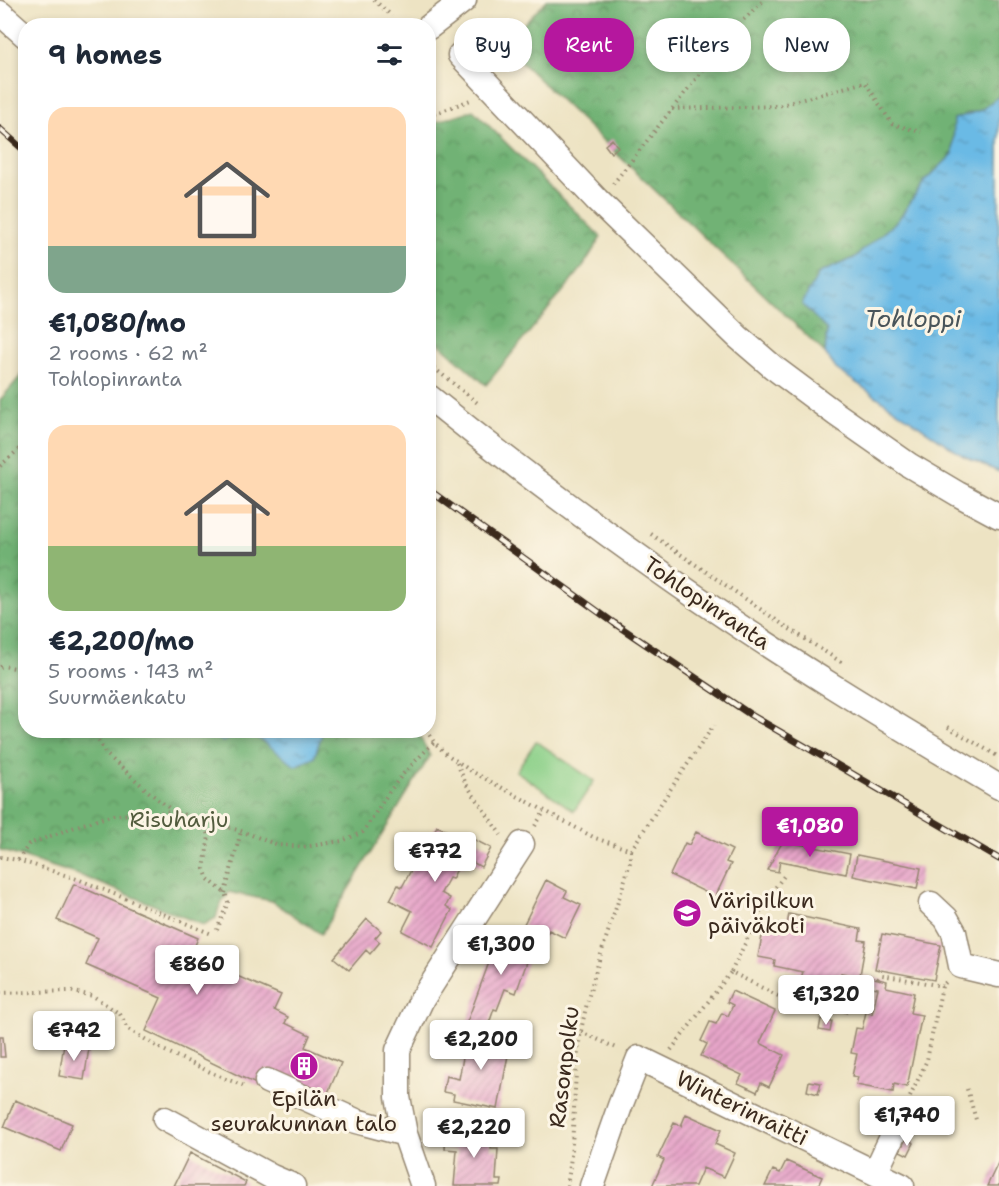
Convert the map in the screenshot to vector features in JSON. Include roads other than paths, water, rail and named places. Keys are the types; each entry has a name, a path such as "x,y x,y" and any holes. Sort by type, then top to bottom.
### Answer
{"street":[{"path":"436,22 464,0"},
{"path":"0,13 18,29"},
{"path":"476,72 597,200 738,337 773,367 909,465 999,516"},
{"name":"Tohlopinranta","path":"436,402 572,508 677,584 830,685 999,788"},
{"path":"423,1186 405,1134 398,1097 398,1050 421,1001 518,850"},
{"path":"931,904 946,918 954,932 961,966 999,975"},
{"name":"Winterinraitti","path":"592,1186 620,1106 649,1062 902,1186"},
{"path":"274,1085 356,1121 405,1134"},
{"path":"875,1173 902,1116"},
{"path":"165,1119 293,1186"}],"water":[{"name":"Tohloppi","path":"999,96 999,472 962,455 836,369 825,353 827,330 802,304 819,273 854,258 898,220 924,182 953,154 954,119 981,110"},
{"path":"216,738 230,738 223,742"},
{"path":"257,738 321,738 314,758 295,766"}],"railway":[{"path":"0,129 18,145"},
{"path":"436,495 614,623 751,715 999,859"}],"place":[{"name":"Väripilkun päiväkoti","path":"687,913"},
{"name":"Epilän seurakunnan talo","path":"304,1066"}],"park label":[{"name":"Risuharju","path":"179,819"}]}
